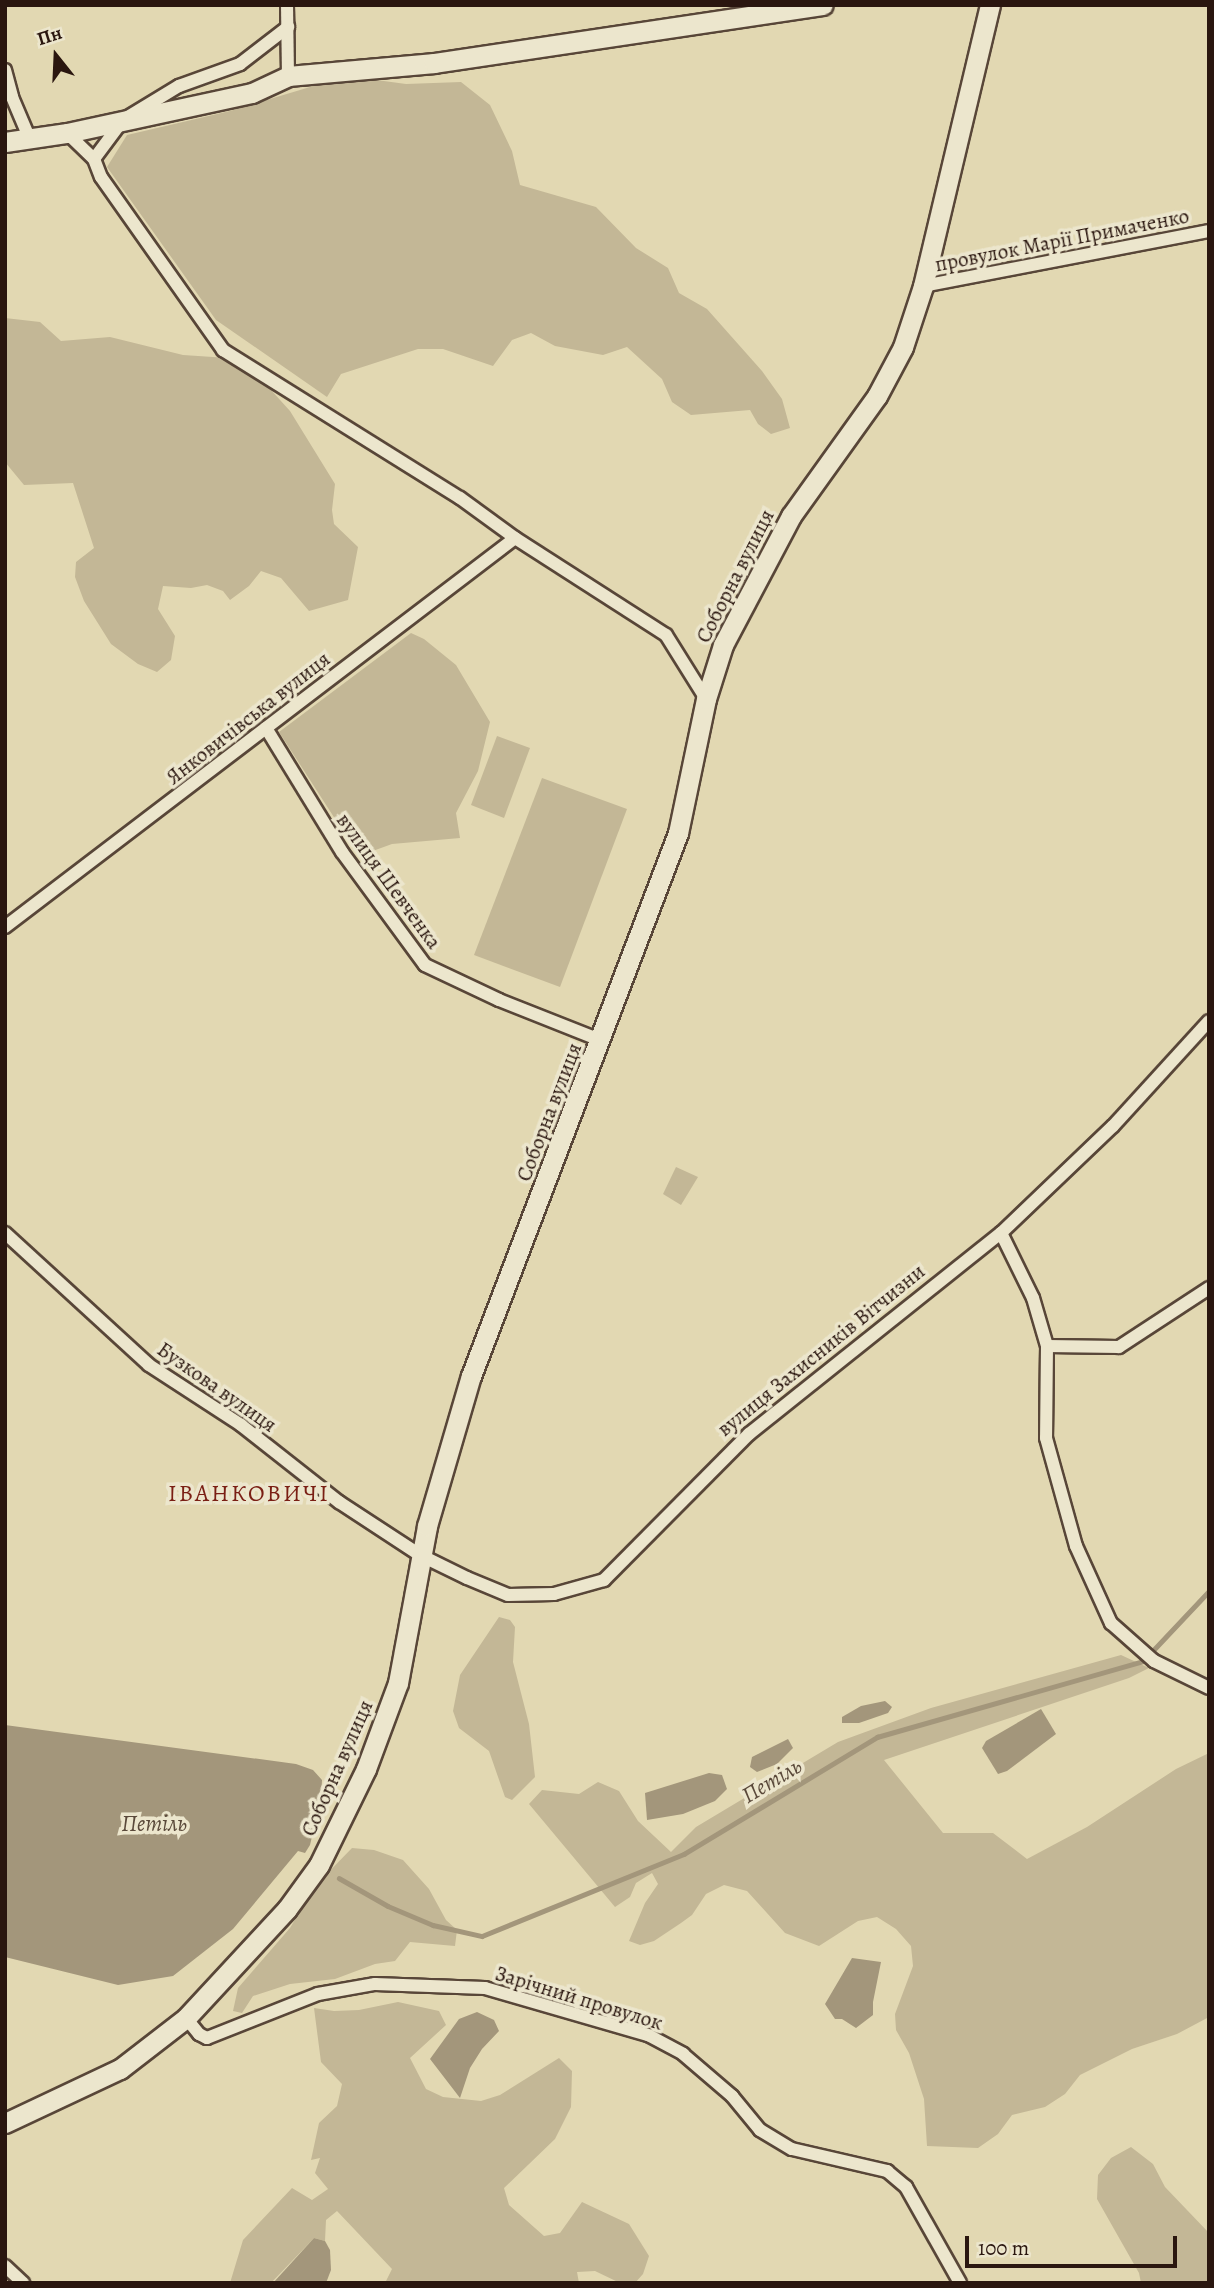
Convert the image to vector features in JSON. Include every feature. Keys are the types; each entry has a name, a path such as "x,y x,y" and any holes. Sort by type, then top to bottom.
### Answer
{"street":[{"path":"287,5 288,76"},
{"path":"5,142 67,133 252,93 288,76 434,63 823,5"},
{"name":"Соборна вулиця","path":"5,2123 120,2069 186,2018 287,1909 319,1865 366,1769 398,1683 408,1639 420,1555 471,1376 678,833 706,699 723,645 791,516 877,396 903,347 923,286 990,5"},
{"path":"94,159 123,120 178,86 240,64 288,27"},
{"path":"5,70 12,97 29,137"},
{"path":"67,133 94,159 101,177 223,350 460,498 514,538 666,635 706,699"},
{"name":"провулок Марії Примаченко","path":"923,286 1209,231"},
{"name":"Янковичівська вулиця","path":"5,927 514,538"},
{"name":"вулиця Шевченка","path":"265,728 342,852 425,965 499,1000 600,1040"},
{"name":"вулиця Захисників Вітчизни","path":"420,1555 508,1595 554,1594 604,1580 749,1434 1002,1233 1113,1126 1209,1021"},
{"name":"Бузкова вулиця","path":"5,1233 149,1365 241,1425 339,1502 420,1555"},
{"path":"1002,1233 1033,1298 1048,1346 1046,1438 1076,1546 1111,1623 1154,1661 1209,1688"},
{"path":"1048,1346 1119,1346 1209,1288"},
{"name":"Зарічний провулок","path":"186,2018 199,2034 207,2038 318,1994 374,1984 485,1988 648,2035 683,2054 732,2096 760,2130 792,2148 887,2171 906,2187 960,2283"},
{"path":"5,2266 23,2283"}],"shaded area":[{"path":"347,76 406,84 461,82 490,105 512,151 520,185 596,207 636,248 668,268 679,293 707,309 762,371 782,399 790,428 771,434 758,424 750,410 691,415 672,402 662,379 627,347 603,355 555,346 531,333 512,340 493,366 443,349 418,349 341,374 327,397 216,320 107,167 127,135 230,111"},
{"path":"5,318 40,322 61,341 110,337 183,355 228,358 271,390 290,411 335,484 332,510 334,524 358,547 348,600 309,611 281,578 261,571 249,586 230,600 223,591 207,585 191,588 163,586 158,609 175,636 171,660 157,672 138,664 111,644 84,601 75,577 76,562 94,548 73,483 24,485 5,462"},
{"path":"411,633 424,639 456,665 490,722 478,771 456,813 460,838 392,844 359,856 279,732"},
{"path":"497,736 530,748 504,818 471,805"},
{"path":"542,778 627,809 560,987 474,955"},
{"path":"676,1167 698,1177 681,1205 663,1194"},
{"path":"499,1617 510,1620 515,1627 513,1662 529,1724 535,1777 512,1800 505,1797 489,1751 459,1728 453,1711 460,1675"},
{"path":"1121,1655 1149,1668 1129,1678 884,1760 943,1833 993,1833 1027,1859 1087,1827 1176,1769 1209,1753 1209,2017 1177,2034 1132,2049 1080,2075 1065,2094 1045,2107 1012,2115 998,2134 978,2148 927,2146 924,2099 909,2053 896,2030 895,2014 913,1966 911,1946 896,1929 877,1917 858,1921 819,1946 785,1933 747,1891 724,1885 706,1894 692,1915 681,1923 654,1941 640,1945 629,1941 645,1903 658,1884 652,1873 636,1883 630,1897 615,1907 529,1804 542,1790 579,1794 598,1782 619,1791 638,1821 671,1852 696,1827 838,1742 931,1708"},
{"path":"352,1848 374,1850 403,1860 429,1889 446,1920 457,1930 455,1946 410,1942 395,1961 375,1964 335,1979 290,1984 253,1996 242,2013 233,2011 238,1988 290,1928 315,1886"},
{"path":"398,2002 439,2011 446,2025 410,2058 426,2089 443,2097 481,2101 500,2095 559,2058 572,2071 571,2107 555,2139 504,2188 509,2205 544,2236 560,2233 582,2202 629,2224 649,2256 643,2274 635,2283 620,2283 595,2271 577,2272 579,2283 385,2283 392,2269 337,2211 326,2220 325,2241 314,2238 271,2283 230,2283 243,2240 292,2188 312,2200 328,2189 315,2173 320,2158 311,2160 319,2123 337,2106 342,2084 321,2062 314,2008 334,2011 359,2010"},
{"path":"1131,2147 1153,2164 1165,2187 1209,2233 1209,2283 1141,2283 1139,2273 1097,2199 1098,2175 1111,2158"}],"water":[{"path":"885,1701 892,1707 888,1713 859,1723 842,1723 842,1717 861,1706"},
{"path":"1041,1709 1056,1734 1007,1771 998,1774 982,1748 986,1741"},
{"path":"5,1725 296,1764 313,1770 322,1780 321,1799 310,1845 305,1853 298,1851 233,1929 173,1976 118,1985 5,1957"},
{"path":"788,1739 793,1748 777,1764 757,1772 750,1767 752,1757"},
{"path":"709,1773 722,1775 727,1789 715,1801 683,1814 647,1820 645,1793"},
{"path":"852,1958 881,1962 873,2015 856,2028 842,2019 835,2019 825,2004"},
{"path":"477,2012 494,2020 499,2031 482,2049 470,2068 460,2098 430,2059 459,2019"},
{"path":"314,2238 325,2241 330,2250 331,2270 326,2283 273,2283"}],"waterway":[{"name":"Петіль","path":"339,1878 388,1906 433,1925 482,1936 684,1854 877,1737 1143,1661 1209,1591"}],"district":[{"name":"ІВАНКОВИЧІ","path":"249,1494"}]}
